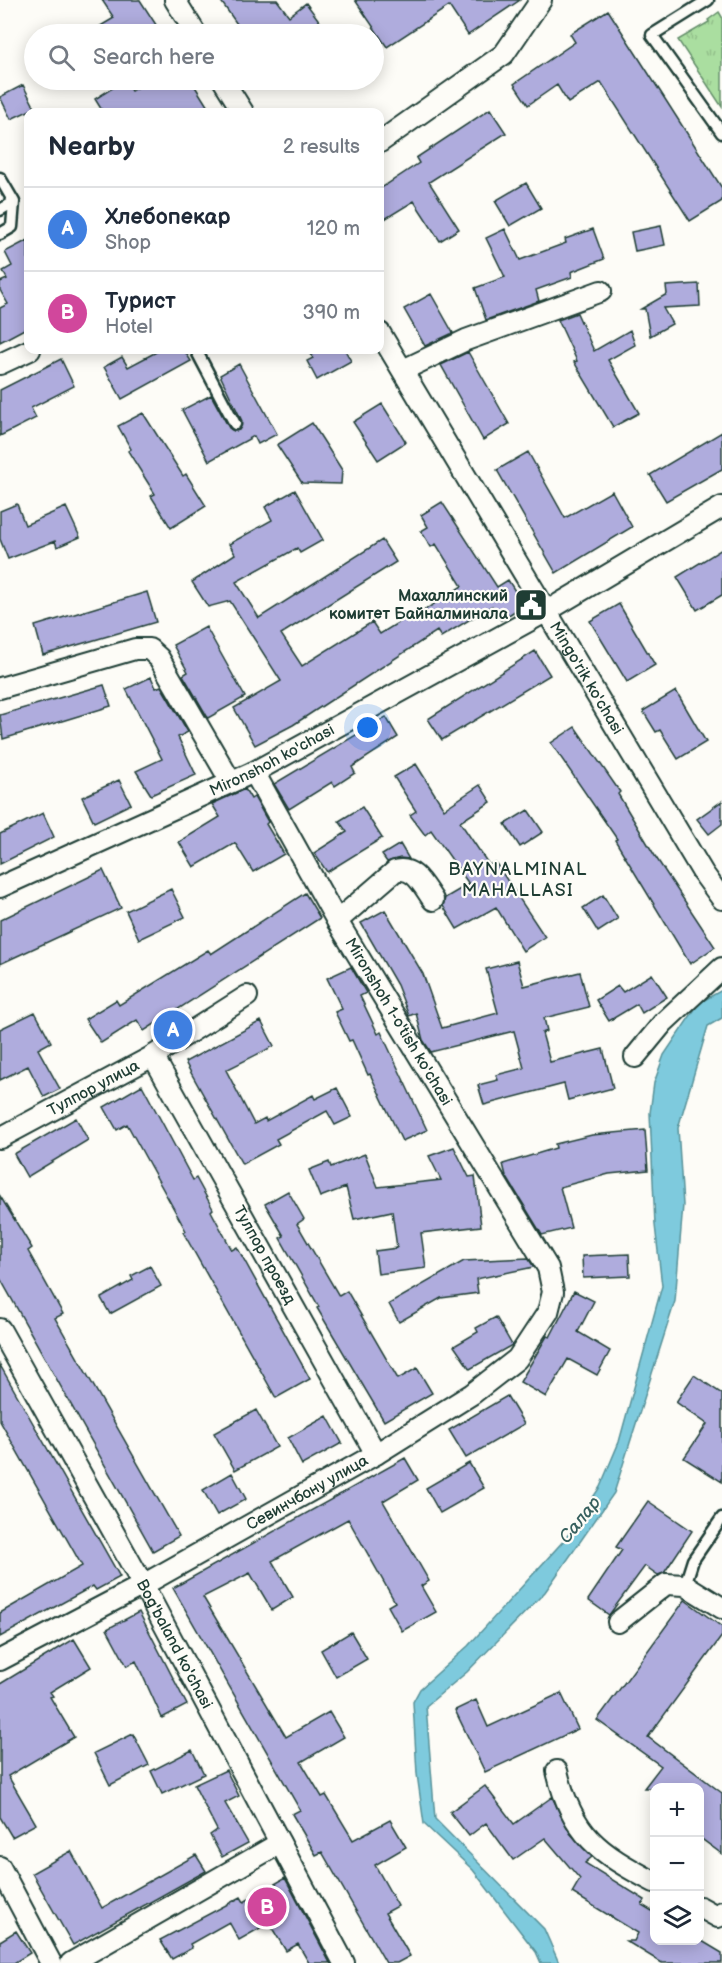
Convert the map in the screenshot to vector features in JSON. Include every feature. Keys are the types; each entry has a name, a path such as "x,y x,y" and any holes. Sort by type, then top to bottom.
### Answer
{"street":[{"path":"175,0 190,24"},
{"path":"384,139 504,54 541,0"},
{"path":"229,90 240,108"},
{"path":"403,370 466,340 601,291"},
{"name":"Mingo'rik ko'chasi","path":"384,339 703,873 722,899"},
{"path":"0,364 24,353"},
{"name":"Mironshoh ko'chasi","path":"0,887 254,772 547,612 722,507"},
{"path":"0,688 135,649 148,649 159,658 231,782"},
{"name":"Mironshoh 1-o'tish ko'chasi","path":"254,772 337,921 548,1268"},
{"path":"337,921 395,871 403,868 411,871 433,900"},
{"path":"635,1057 663,1023 722,968"},
{"name":"Тулпор улица","path":"0,1138 153,1056 247,996"},
{"name":"Тулпор проезд","path":"153,1056 376,1454"},
{"name":"Севинчбону улица","path":"0,1660 143,1585 376,1454 472,1394 517,1359 548,1312 553,1292 548,1268"},
{"name":"Bog'baland ko'chasi","path":"0,1329 143,1585 344,1963"},
{"path":"618,1622 666,1584 685,1585 722,1608"},
{"path":"557,1772 565,1803 588,1839 621,1864 650,1880"},
{"path":"70,1963 280,1843"},
{"path":"0,1867 51,1963"},
{"path":"704,1910 718,1917 722,1912"}],"lane":[{"path":"708,0 652,34 722,133"},
{"path":"0,178 14,202 12,227 0,234"},
{"path":"0,210 14,202"},
{"path":"197,354 235,424"},
{"path":"685,1585 693,1560 722,1518"}],"green space":[{"path":"719,12 722,17 722,107 678,40 709,22 708,20"}],"water":[{"name":"Салар","path":"722,990 722,1018 708,1026 678,1128 683,1205 675,1301 614,1493 545,1592 467,1672 426,1706 435,1819 544,1929 559,1963 541,1963 536,1952 473,1870 424,1824 417,1774 413,1702 420,1689 468,1646 566,1538 600,1487 619,1442 662,1286 655,1225 650,1113 654,1083 664,1055 699,1003"}],"building":[{"path":"102,0 140,0 156,24 104,24 114,18"},
{"path":"220,0 277,0 289,16 306,3 322,24 237,24"},
{"path":"355,0 520,0 468,35 449,6 387,47 384,43 384,24 371,24"},
{"path":"608,10 722,188 722,201 690,221 601,82 568,103 557,85 528,105 514,84 575,42 570,34"},
{"path":"23,85 35,108 24,108 24,113 11,119 0,97"},
{"path":"109,90 197,90 208,108 101,108 95,99"},
{"path":"490,109 506,133 429,182 459,229 440,241 414,201 384,220 384,186 419,163 416,158"},
{"path":"526,183 541,208 510,226 495,201"},
{"path":"661,226 665,245 635,251 631,232"},
{"path":"505,229 520,260 566,243 565,239 593,229 604,259 571,272 572,277 536,290 539,301 486,320 475,288 505,277 486,238"},
{"path":"24,242 24,329 0,342 0,308 8,304 0,290 0,282 7,279 3,271 12,266 5,252"},
{"path":"699,284 700,306 663,308 672,324 650,336 645,309 641,309 667,294 666,286"},
{"path":"431,294 453,333 425,346 404,309"},
{"path":"577,313 594,351 630,330 635,345 608,360 639,413 613,427 574,362 577,361 558,320"},
{"path":"468,352 509,424 483,440 441,365"},
{"path":"152,354 187,354 191,361 122,399 104,367 122,357 128,367"},
{"path":"310,354 347,354 351,361 317,380 307,361 313,358"},
{"path":"61,359 74,386 31,408 36,418 0,436 0,390"},
{"path":"239,364 277,434 258,444 254,436 209,461 182,410 211,395 229,428 234,431 239,430 242,421 220,375"},
{"path":"382,404 406,442 378,460 353,422"},
{"path":"143,413 183,476 186,474 206,506 171,528 151,496 155,494 128,451 131,449 118,426"},
{"path":"312,423 342,470 341,484 302,483 277,445"},
{"path":"722,432 722,469 666,501 650,475"},
{"path":"528,452 565,518 612,491 632,527 556,573 497,470"},
{"path":"295,490 323,540 300,553 297,548 236,582 259,618 382,540 396,562 281,634 302,666 372,622 380,634 412,614 414,617 462,586 436,544 431,547 421,531 428,527 421,515 442,502 497,587 508,580 524,605 501,620 492,606 441,637 437,631 293,725 255,745 234,708 281,681 230,601 208,607 192,582 235,554 229,544 272,520 265,507"},
{"path":"17,504 25,525 66,507 80,537 57,547 55,541 8,559 0,539 0,511"},
{"path":"722,549 722,595 697,610 677,577"},
{"path":"147,592 156,622 43,655 35,626"},
{"path":"619,604 655,665 627,682 590,621"},
{"path":"206,627 245,697 208,718 183,675 188,672 173,645"},
{"path":"535,651 550,675 442,740 428,719"},
{"path":"151,677 156,688 161,686 188,732 178,737 196,775 151,795 136,771 162,759 126,689"},
{"path":"104,685 111,706 3,739 0,715"},
{"path":"676,691 706,742 678,759 660,730 656,732 643,711"},
{"path":"386,717 398,737 352,767 355,773 335,786 332,782 289,809 274,784"},
{"path":"575,727 620,792 618,794 655,856 715,947 690,964 615,840 617,839 551,743"},
{"path":"416,764 444,809 480,785 491,802 460,822 489,865 495,862 545,937 523,951 496,907 457,929 443,906 445,898 469,884 431,830 425,835 410,815 416,811 394,777"},
{"path":"119,780 131,804 94,822 82,797"},
{"path":"245,789 251,799 254,797 268,822 266,824 284,854 253,872 235,843 194,867 179,842 220,817 212,804"},
{"path":"722,801 722,824 709,834 697,819"},
{"path":"362,807 382,838 327,872 314,853 347,832 339,821"},
{"path":"528,810 543,832 520,847 505,824"},
{"path":"43,813 54,837 0,864 0,834"},
{"path":"400,844 409,859 400,858 387,862 382,855"},
{"path":"103,870 121,908 0,964 0,920"},
{"path":"171,889 185,917 139,939 126,911"},
{"path":"305,893 320,918 144,1031 137,1020 101,1043 85,1019 116,1000 119,1005 208,950 211,954"},
{"path":"603,895 618,919 598,932 583,908"},
{"path":"385,910 423,974 442,1028 498,1013 486,969 517,961 524,986 580,972 589,1007 544,1018 547,1031 542,1033 550,1062 603,1049 613,1088 568,1100 564,1084 484,1105 478,1085 498,1080 496,1075 524,1068 514,1031 431,1052 423,1040 416,1013 409,1016 397,985 361,923"},
{"path":"351,967 366,993 360,996 378,1034 381,1032 427,1130 402,1141 370,1074 368,1075 352,1040 349,1041 335,1012 342,1009 327,978"},
{"path":"652,974 667,997 642,1013 637,1004 609,1021 596,1000 618,986 623,992"},
{"path":"35,1012 51,1042 38,1049 60,1089 44,1097 28,1066 0,1080 0,1029"},
{"path":"261,1021 274,1046 226,1070 254,1124 265,1118 266,1121 313,1095 315,1099 337,1088 352,1117 335,1125 327,1111 276,1139 279,1144 242,1164 185,1062"},
{"path":"142,1085 193,1180 196,1178 213,1209 211,1211 232,1250 237,1247 310,1379 276,1398 183,1232 186,1231 127,1124 117,1130 104,1107"},
{"path":"76,1118 88,1140 27,1177 14,1154"},
{"path":"645,1130 648,1170 609,1174 560,1187 571,1228 542,1235 506,1176 503,1164 556,1148 555,1144 592,1135"},
{"path":"454,1147 469,1177 475,1176 481,1226 421,1233 426,1268 378,1274 375,1251 397,1248 392,1211 354,1219 346,1187 320,1197 309,1170 329,1162 331,1167 365,1154 378,1187 441,1180 429,1156"},
{"path":"288,1191 304,1219 297,1224 339,1296 347,1291 398,1379 417,1368 432,1393 384,1421 317,1308 319,1307 280,1238 284,1236 265,1204"},
{"path":"0,1196 32,1248 28,1251 63,1314 55,1318 179,1536 153,1551 0,1278"},
{"path":"629,1254 630,1276 583,1278 582,1256"},
{"path":"528,1258 534,1267 476,1279 478,1293 441,1298 399,1322 389,1304 464,1261"},
{"path":"150,1266 161,1286 110,1314 101,1298 133,1280 131,1276"},
{"path":"574,1291 594,1301 578,1332 610,1351 597,1375 568,1359 546,1397 520,1382 547,1336 550,1337"},
{"path":"496,1317 512,1345 470,1369 454,1346 478,1332 476,1328"},
{"path":"0,1365 120,1577 96,1590 93,1586 0,1637 0,1613 82,1566 0,1421"},
{"path":"694,1375 722,1394 722,1482 684,1458 707,1424 676,1402"},
{"path":"507,1396 524,1424 466,1458 449,1430"},
{"path":"256,1410 277,1447 235,1470 214,1433"},
{"path":"327,1416 342,1443 302,1465 288,1438"},
{"path":"405,1458 418,1480 383,1501 429,1581 421,1586 436,1612 402,1631 388,1606 395,1602 348,1519 272,1561 293,1597 272,1610 250,1573 203,1597 286,1737 329,1712 344,1737 301,1762 322,1797 326,1795 353,1840 390,1820 406,1847 375,1865 398,1906 385,1913 410,1956 397,1963 386,1963 322,1852 316,1855 292,1814 300,1810 173,1588"},
{"path":"469,1463 484,1488 440,1513 426,1488"},
{"path":"232,1473 246,1499 217,1515 203,1490"},
{"path":"648,1501 692,1531 664,1573 658,1575 645,1566 609,1615 588,1600 622,1550 616,1547"},
{"path":"685,1600 722,1627 722,1636 648,1737 722,1793 722,1854 704,1841 704,1783 650,1783 650,1788 644,1788 661,1766 597,1720"},
{"path":"139,1612 187,1705 162,1718 136,1661 127,1666 107,1629"},
{"path":"351,1632 367,1659 336,1677 321,1650"},
{"path":"74,1639 91,1667 50,1692 53,1696 50,1697 74,1737 8,1776 36,1824 12,1837 0,1817 0,1684"},
{"path":"561,1693 578,1729 485,1772 455,1710 476,1700 488,1727"},
{"path":"133,1734 149,1765 110,1785 94,1753"},
{"path":"192,1750 204,1774 162,1794 151,1771"},
{"path":"226,1770 239,1796 225,1803 248,1843 222,1857 210,1835 217,1830 194,1785"},
{"path":"485,1786 514,1824 552,1797 570,1833 592,1857 585,1863 645,1900 642,1905 650,1910 650,1945 704,1945 704,1942 722,1953 722,1963 662,1963 626,1941 634,1941 638,1933 572,1893 580,1879 545,1838 513,1860 486,1823 469,1836 450,1812"},
{"path":"71,1851 102,1908 196,1855 206,1871 73,1945 32,1873"},
{"path":"285,1878 330,1963 309,1963 298,1944 286,1951 269,1923 239,1940 229,1922 190,1944 192,1948 172,1959 160,1940 241,1897 244,1902"},
{"path":"16,1931 30,1953 14,1963 0,1963 0,1941"}],"place":[{"name":"Махаллинский комитет Байналминала","path":"531,605"},
{"name":"Хлебопекар","path":"173,1030"},
{"name":"Турист","path":"267,1907"}],"district":[{"name":"BAYNALMINAL MAHALLASI","path":"518,879"}]}
